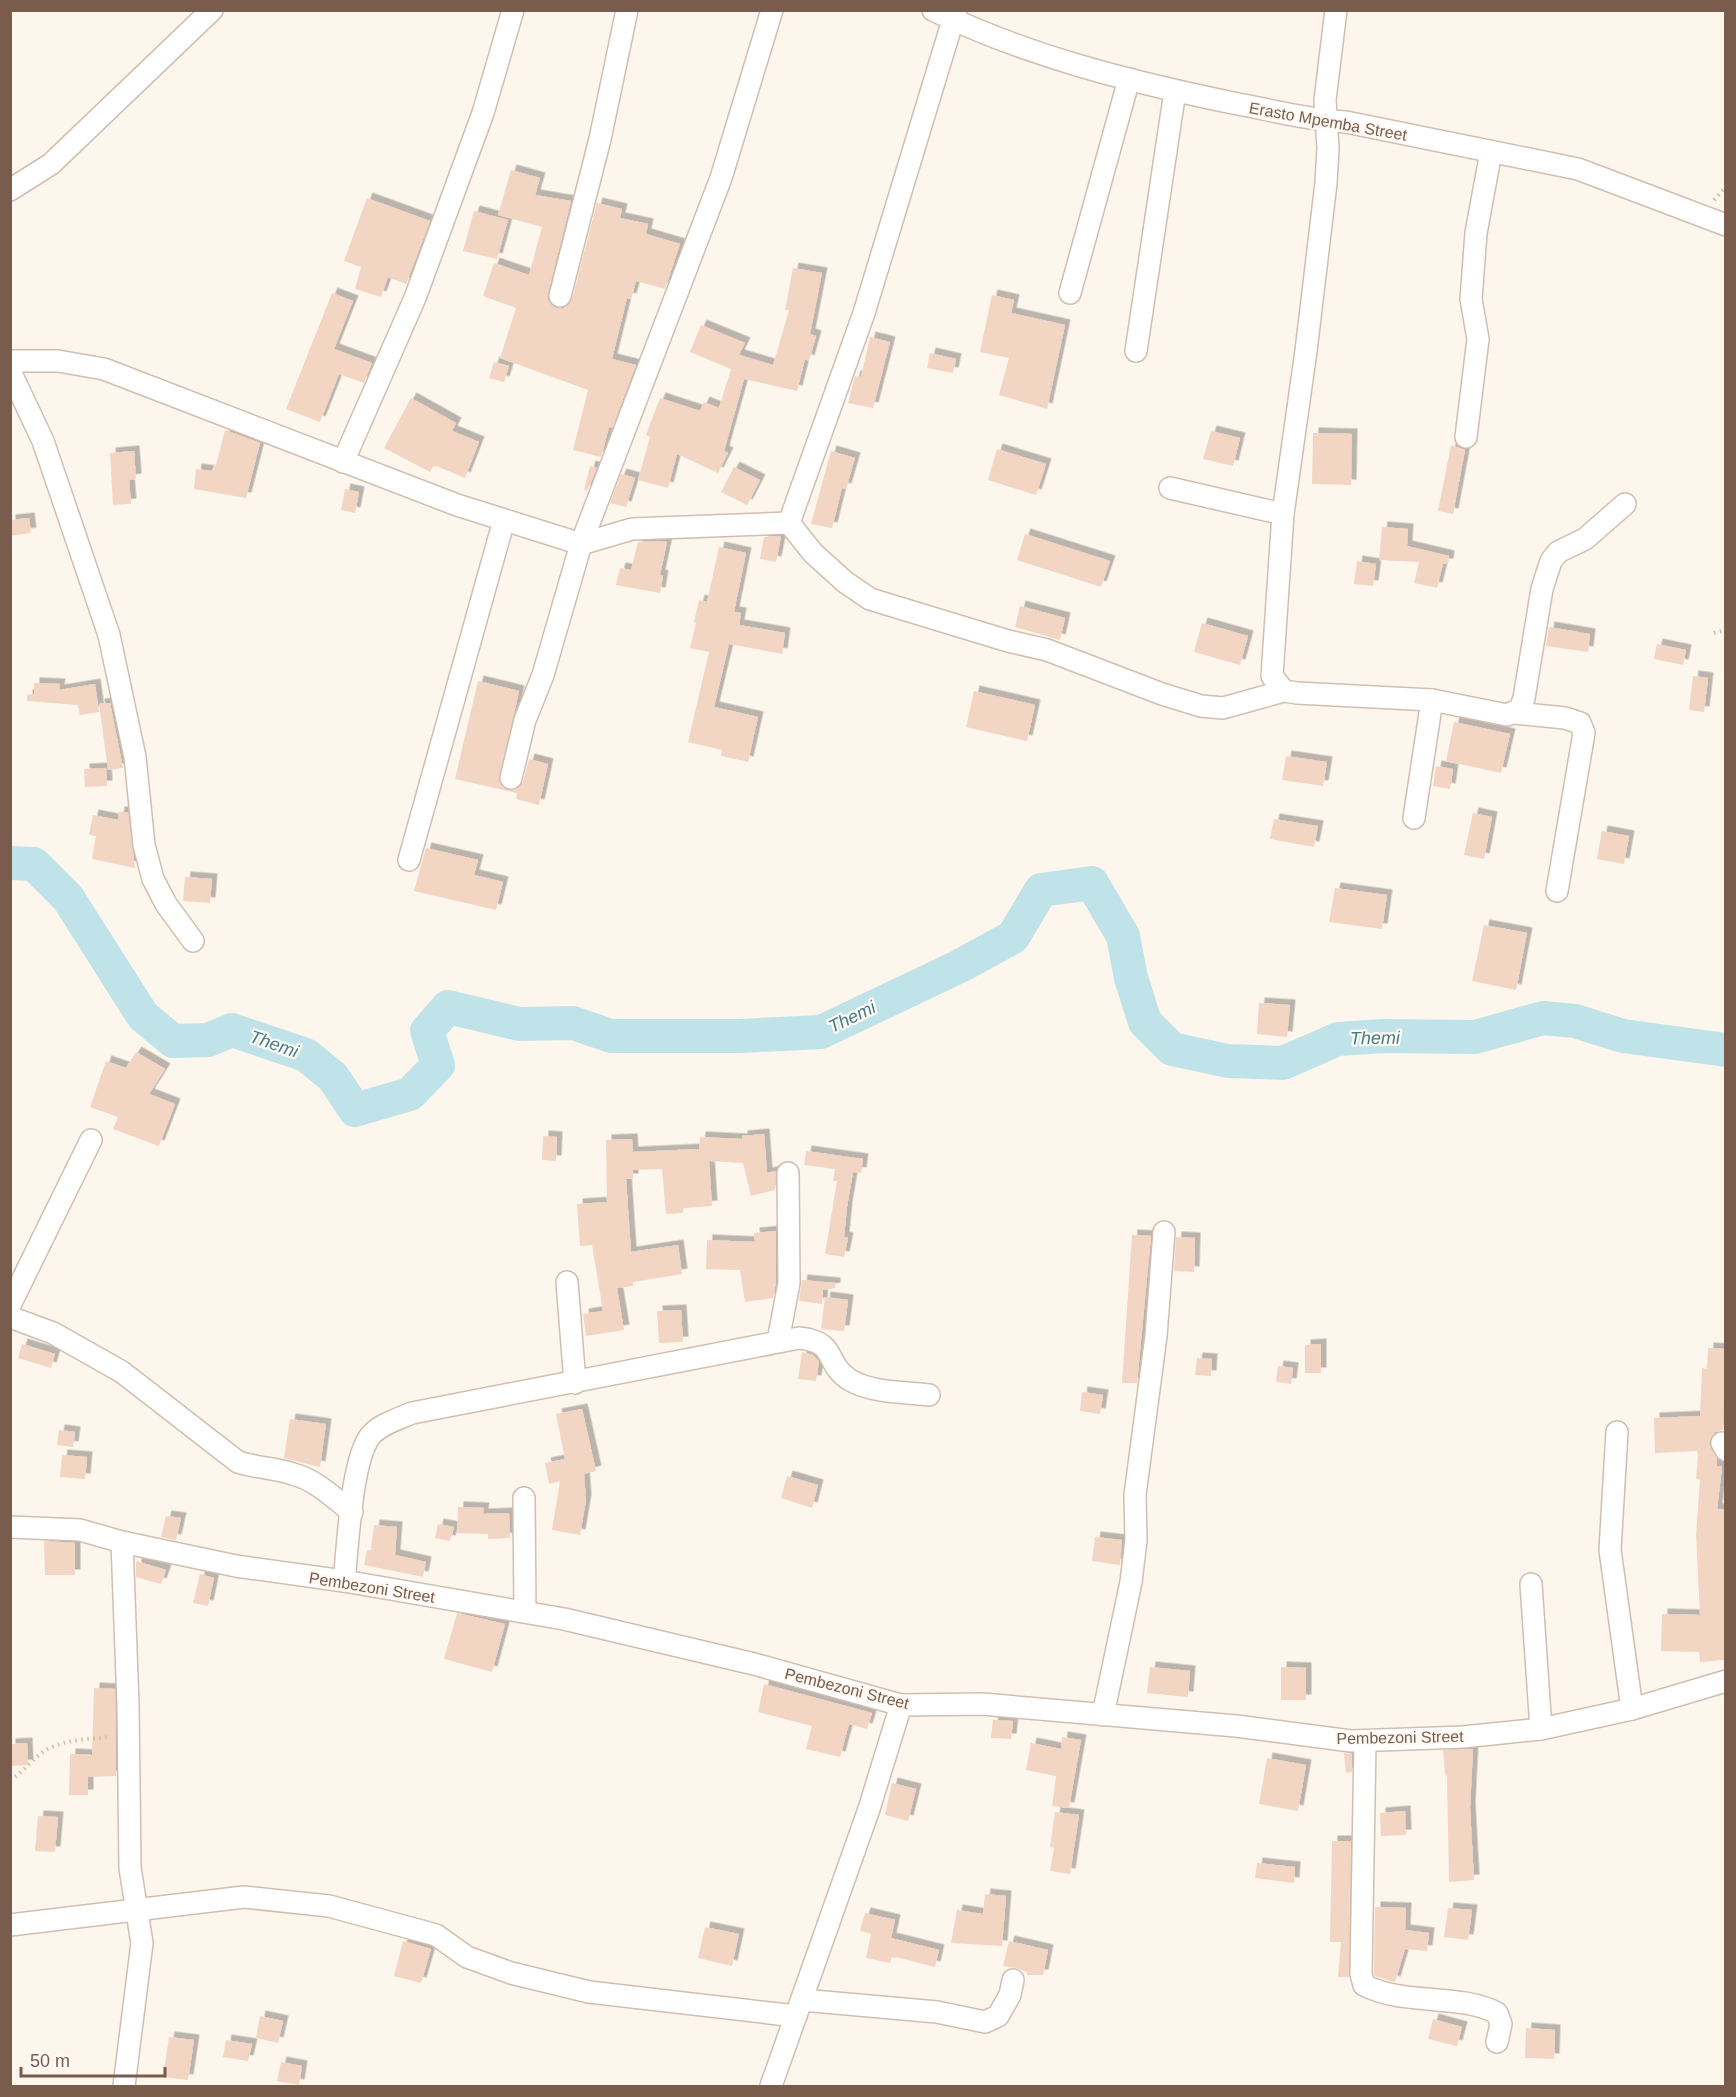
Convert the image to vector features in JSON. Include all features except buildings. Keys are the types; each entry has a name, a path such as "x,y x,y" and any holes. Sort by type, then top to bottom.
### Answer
{"street":[{"path":"10,190 51,164 212,10"},
{"path":"343,462 416,298 483,113 513,10"},
{"path":"560,296 600,139 627,10"},
{"path":"511,778 525,720 543,675 581,544 721,178 772,10"},
{"name":"Erasto Mpemba Street","path":"933,10 955,15 1045,54 1175,91 1325,121 1346,122 1578,169 1725,225"},
{"path":"1284,691 1272,676 1283,514 1325,194 1328,148 1325,121 1327,79 1336,10"},
{"path":"789,523 864,313 955,15"},
{"path":"1070,292 1129,79"},
{"path":"1136,351 1175,91"},
{"path":"1466,437 1478,346 1471,299 1476,233 1491,152"},
{"path":"10,361 58,361 104,369 343,462 504,520 581,544 632,529 789,523"},
{"path":"10,370 42,441 109,635 135,757 144,845 153,879 166,904 193,941"},
{"path":"1170,488 1283,514"},
{"path":"1515,713 1520,709 1524,698 1542,589 1551,561 1558,552 1585,539 1625,504"},
{"path":"409,860 504,520"},
{"path":"789,523 813,553 845,582 870,598 1008,641 1047,650 1162,694 1201,706 1223,708 1284,691 1432,700 1491,714 1515,713 1565,718 1580,723 1584,733 1557,891"},
{"path":"1414,818 1432,700"},
{"path":"10,1305 91,1140"},
{"path":"778,1341 789,1283 788,1173"},
{"path":"1103,1715 1123,1631 1137,1540 1135,1495 1156,1336 1164,1232"},
{"path":"567,1282 575,1383"},
{"path":"10,1317 53,1333 122,1372 238,1462 304,1478 352,1512"},
{"path":"344,1581 353,1488 361,1453 371,1436 386,1424 412,1413 799,1338 815,1340 825,1346 835,1366 851,1380 882,1389 929,1395"},
{"path":"1617,1432 1610,1550 1632,1709"},
{"path":"524,1498 525,1612"},
{"name":"Pembezoni Street","path":"10,1527 80,1530 122,1542 236,1566 344,1581 525,1612 754,1664 901,1705 982,1704 1365,1741 1463,1737 1541,1729 1632,1709 1725,1681"},
{"path":"122,1542 130,1868 142,1943 124,2086"},
{"path":"1531,1584 1541,1729"},
{"path":"771,2086 869,1809 901,1705"},
{"path":"1365,1741 1360,1974 1364,1984 1374,1990 1425,2000 1486,2007 1497,2013 1501,2024 1497,2042"},
{"path":"10,1925 244,1897 329,1906 436,1935 478,1961 511,1973 589,1992 799,2008 937,2012 985,2022 998,2016 1010,1995 1013,1980"}],"path":[{"path":"1714,633 1725,630"},
{"path":"10,1780 24,1772 45,1751 63,1743 128,1734"}],"waterway":[{"name":"Themi","path":"10,863 34,864 68,898 143,1016 173,1041 208,1040 232,1030 306,1055 333,1077 355,1110 410,1094 438,1065 427,1031 448,1007 519,1024 573,1023 611,1036 739,1036 821,1032 960,966 1013,937 1041,890 1092,883 1123,936 1131,978 1145,1022 1172,1049 1228,1061 1283,1063 1338,1039 1383,1036 1475,1037 1543,1018 1575,1021 1623,1036 1726,1050"}]}
